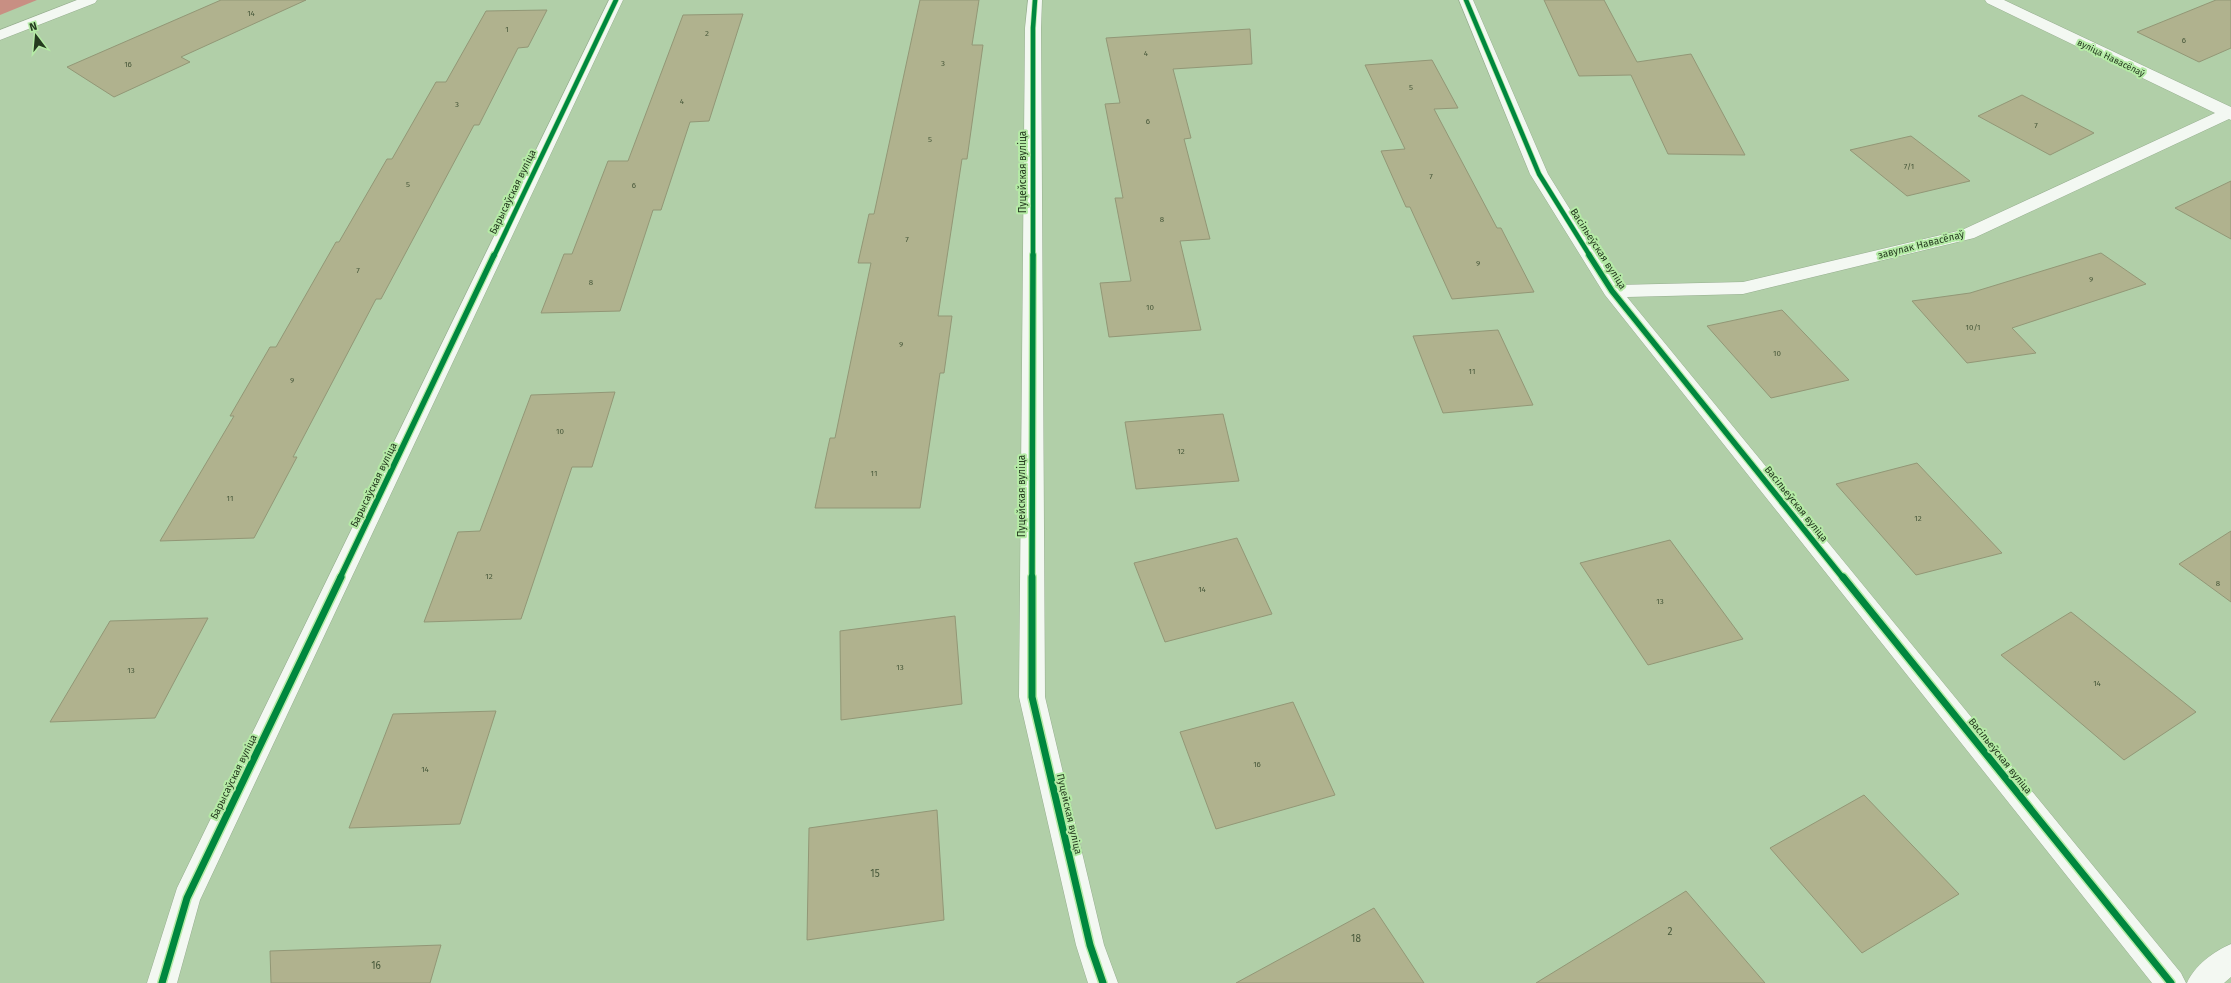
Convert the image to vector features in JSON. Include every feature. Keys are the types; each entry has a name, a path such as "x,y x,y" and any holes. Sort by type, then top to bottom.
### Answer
{"street":[{"path":"0,35 90,0"},
{"name":"Барысаўская вуліца","path":"162,983 188,898 616,0"},
{"name":"Пуцейская вуліца","path":"1035,0 1033,28 1032,697 1090,945 1102,983"},
{"name":"Васільеўская вуліца","path":"1466,0 1539,174 1612,291 2171,983"},
{"name":"вуліца Навасёлаў","path":"1992,0 2230,114"},
{"name":"завулак Навасёлаў","path":"1612,291 1743,288 1968,234 2230,114"},
{"path":"2202,983 2231,958"}],"shaded area":[{"path":"0,0 37,0 0,15"}],"building":[{"path":"221,0 306,0 181,57 190,62 114,97 67,67"},
{"path":"920,0 979,0 972,45 983,45 967,159 962,159 938,316 952,316 944,373 940,373 920,508 815,508 830,438 835,438 871,263 858,263 869,214 874,214"},
{"path":"1544,0 1604,0 1637,62 1691,54 1745,155 1668,154 1631,75 1579,76"},
{"path":"2216,0 2231,0 2231,48 2199,62 2137,32"},
{"path":"547,10 528,47 518,48 479,125 474,125 381,299 376,299 293,457 297,457 254,538 160,541 234,416 230,416 270,347 276,347 336,242 339,242 387,159 392,159 436,82 446,82 486,11"},
{"path":"743,14 709,121 690,122 661,210 653,210 620,311 541,313 564,254 572,254 608,161 628,161 683,15"},
{"path":"1250,29 1252,64 1173,69 1191,138 1184,139 1210,239 1180,241 1201,330 1109,337 1100,283 1131,281 1115,198 1123,198 1105,104 1120,103 1106,38"},
{"path":"1432,60 1458,108 1434,109 1497,228 1501,228 1534,292 1452,299 1410,207 1406,207 1381,151 1405,149 1365,65"},
{"path":"2022,95 2094,133 2050,155 1978,116"},
{"path":"1911,136 1970,181 1907,196 1850,150"},
{"path":"2231,181 2231,239 2175,208"},
{"path":"2101,253 2146,284 2012,328 2036,353 1967,363 1912,301 1970,293"},
{"path":"1782,310 1849,380 1771,398 1707,326"},
{"path":"1498,330 1533,405 1443,413 1413,336"},
{"path":"615,392 592,467 572,467 521,619 424,622 458,532 480,531 531,395"},
{"path":"1223,414 1239,481 1136,489 1125,422"},
{"path":"1917,463 2002,553 1916,575 1836,484"},
{"path":"2231,531 2231,602 2179,564"},
{"path":"1237,538 1272,614 1165,642 1134,563"},
{"path":"1670,540 1743,639 1648,665 1580,563"},
{"path":"2071,612 2196,712 2124,760 2001,655"},
{"path":"955,616 962,704 841,720 840,631"},
{"path":"208,618 155,718 50,722 110,621"},
{"path":"1293,702 1335,795 1216,829 1180,732"},
{"path":"496,711 460,824 349,828 393,714"},
{"path":"1864,795 1959,894 1862,953 1770,848"},
{"path":"937,810 944,920 807,940 809,828"},
{"path":"1686,891 1765,983 1536,983"},
{"path":"1374,908 1424,983 1236,983"},
{"path":"441,945 430,983 271,983 270,951"}],"cycle path":[{"path":"162,983 187,898 616,0"},
{"path":"1035,0 1033,28 1032,697 1090,945 1103,983"},
{"path":"1466,0 1539,174 1612,291 2171,983"}]}
